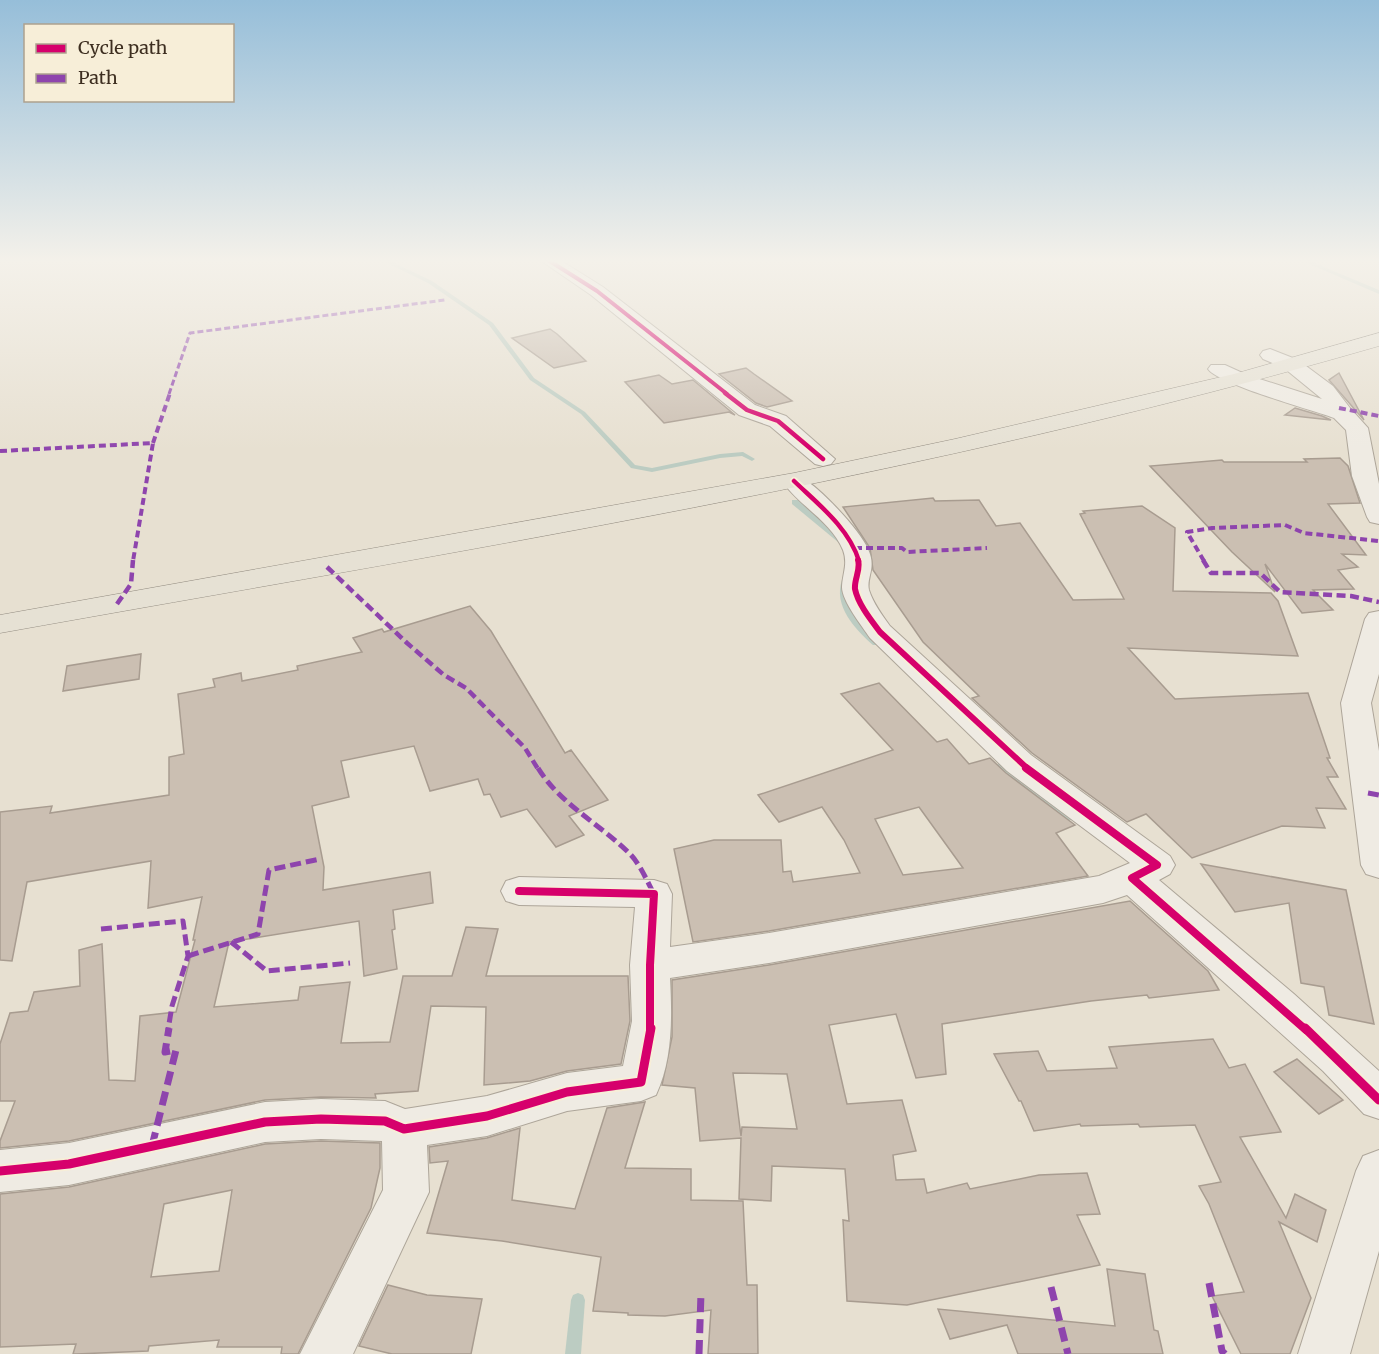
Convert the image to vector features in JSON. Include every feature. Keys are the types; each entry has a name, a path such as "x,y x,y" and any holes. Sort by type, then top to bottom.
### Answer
{"main road":[{"path":"1281,360 1379,324"},
{"path":"0,624 794,481 966,444 1281,360 1379,339"},
{"path":"0,606 473,524 823,459 1229,374"}],"street":[{"path":"638,323 747,410 778,421 823,459"},
{"path":"1281,360 1326,390 1342,413 1357,428 1372,476 1379,517"},
{"path":"1229,374 1342,413"},
{"path":"650,965 769,948 1103,889 1157,865 1019,763 961,706 880,633 867,614 855,588 860,566 855,548 831,516 794,481"},
{"path":"1379,619 1356,703 1379,865"},
{"path":"1140,874 1338,1058 1379,1100"},
{"path":"0,1171 69,1164 265,1122 321,1119 385,1121 404,1129 487,1116 567,1092 641,1082 652,1021 650,965 654,894 519,891"},
{"path":"326,1354 406,1192 404,1129"},
{"path":"1324,1354 1379,1171"}],"building":[{"path":"550,329 586,361 554,368 512,338"},
{"path":"746,368 792,401 767,407 756,403 719,374"},
{"path":"1339,373 1364,420 1329,380"},
{"path":"659,375 672,384 693,380 735,415 729,412 664,423 625,382"},
{"path":"1295,408 1322,416 1331,420 1285,415"},
{"path":"1340,458 1348,466 1360,503 1328,504 1366,555 1342,554 1358,567 1338,570 1354,589 1313,590 1333,610 1302,613 1265,564 1275,592 1232,552 1150,466 1222,460 1224,462 1307,462 1304,459"},
{"path":"933,498 935,501 979,500 996,526 1020,523 1073,600 1124,599 1080,514 1085,513 1083,511 1142,506 1175,528 1173,591 1271,593 1278,601 1298,656 1128,648 1175,699 1308,693 1330,758 1327,758 1338,777 1327,777 1346,809 1316,808 1325,828 1282,826 1192,858 1146,814 1127,822 1032,753 972,698 979,696 923,642 873,570 870,548 843,507"},
{"path":"470,606 491,631 565,753 571,750 608,800 569,816 584,835 556,847 527,809 501,817 490,794 484,795 478,779 430,791 414,746 341,761 349,797 312,806 324,867 323,890 430,872 433,903 393,910 395,929 392,930 397,969 364,976 359,921 229,942 214,1007 298,1000 300,987 350,982 341,1043 390,1042 403,976 452,976 466,927 498,929 486,976 628,976 630,1021 621,1064 567,1071 530,1081 484,1085 486,1007 431,1006 418,1091 375,1094 376,1098 321,1097 265,1100 69,1141 0,1148 0,1141 15,1101 0,1101 0,1044 10,1013 28,1011 34,992 80,986 79,950 102,944 109,1080 135,1081 140,1016 176,1012 195,940 193,940 202,897 148,908 151,861 27,882 12,961 0,960 0,812 52,806 50,813 169,795 169,757 184,754 178,694 215,687 213,679 241,673 242,681 298,670 297,666 362,652 353,638 382,629 384,632"},
{"path":"141,654 139,679 63,691 67,666"},
{"path":"879,683 937,742 947,739 969,764 990,758 1006,773 1075,825 1056,833 1088,876 693,942 674,849 714,840 781,840 783,872 791,871 793,882 860,873 844,840 822,807 779,822 758,795 893,750 841,694","holes":["919,807 963,868 903,875 875,819"]},
{"path":"1201,864 1346,890 1374,1024 1329,1015 1324,987 1301,983 1289,903 1235,912"},
{"path":"1130,901 1208,971 1219,990 1149,998 1147,995 1091,1001 942,1024 946,1074 916,1078 896,1014 829,1025 847,1104 902,1100 916,1151 893,1155 896,1180 924,1179 927,1193 967,1183 970,1189 1039,1175 1087,1173 1100,1214 1077,1215 1100,1265 907,1305 847,1301 843,1220 849,1221 845,1169 772,1166 771,1201 739,1199 741,1138 700,1141 695,1088 662,1085 672,1037 672,980","holes":["733,1073 787,1074 797,1129 742,1127 741,1136"]},
{"path":"1213,1039 1229,1068 1245,1064 1281,1132 1240,1137 1286,1218 1295,1194 1326,1210 1317,1242 1279,1222 1311,1298 1290,1354 1241,1354 1212,1296 1244,1292 1209,1204 1199,1186 1221,1182 1195,1125 1140,1127 1138,1124 1081,1126 1080,1124 1034,1131 1021,1101 994,1054 1038,1051 1047,1071 1117,1068 1109,1047"},
{"path":"1297,1059 1343,1100 1319,1114 1274,1072"},
{"path":"645,1102 625,1168 691,1169 691,1200 743,1201 747,1285 757,1285 758,1354 708,1354 711,1310 665,1316 593,1311 601,1257 502,1241 427,1233 448,1161 430,1163 429,1147 487,1138 520,1128 512,1200 575,1209 607,1108"},
{"path":"321,1141 380,1143 380,1168 371,1208 298,1354 281,1354 282,1347 217,1347 219,1340 149,1346 148,1351 76,1354 73,1354 76,1344 0,1347 0,1194 69,1187 265,1144","holes":["232,1190 219,1271 151,1277 164,1204"]},
{"path":"1107,1269 1145,1274 1154,1330 1158,1331 1163,1354 1018,1354 1007,1325 950,1339 938,1309 1115,1326"},
{"path":"388,1285 427,1295 482,1299 471,1354 392,1354 359,1346"}],"waterway":[{"path":"490,323 532,379 583,413 633,467 652,470 720,456 743,454 752,459"},
{"path":"795,502 841,540"},
{"path":"845,582 844,600 851,616 876,643"},
{"path":"1002,765 1014,777 1069,817"},
{"path":"573,1354 578,1300"}],"marked path":[{"path":"153,443 190,333 266,323"},
{"path":"1339,408 1379,416"},
{"path":"0,451 153,443 136,535 131,584 117,604"},
{"path":"1379,541 1304,533 1285,525 1212,528 1187,532 1211,573 1260,573 1280,592 1351,596 1379,602"},
{"path":"855,548 902,548 907,552 987,548"},
{"path":"327,567 407,643 444,675 466,688 525,748 558,795 592,820 632,856 654,894"},
{"path":"1368,793 1379,795"},
{"path":"188,956 258,934 269,870 320,859"},
{"path":"101,929 183,921 188,956 172,1006 165,1052 176,1050 152,1146"},
{"path":"231,942 267,971 350,963"},
{"path":"1209,1283 1222,1351 1225,1354"},
{"path":"1051,1287 1068,1354"},
{"path":"699,1354 701,1293"}],"cycle path":[{"path":"638,323 747,410 778,421 823,459"},
{"path":"794,481 831,516 855,548 860,566 855,588 867,614 880,632 1019,763 1157,865 1132,878 1338,1058 1379,1100"},
{"path":"0,1171 69,1164 265,1122 321,1119 385,1121 404,1129 487,1116 567,1092 641,1082 652,1021 650,965 654,894 519,891"}]}
